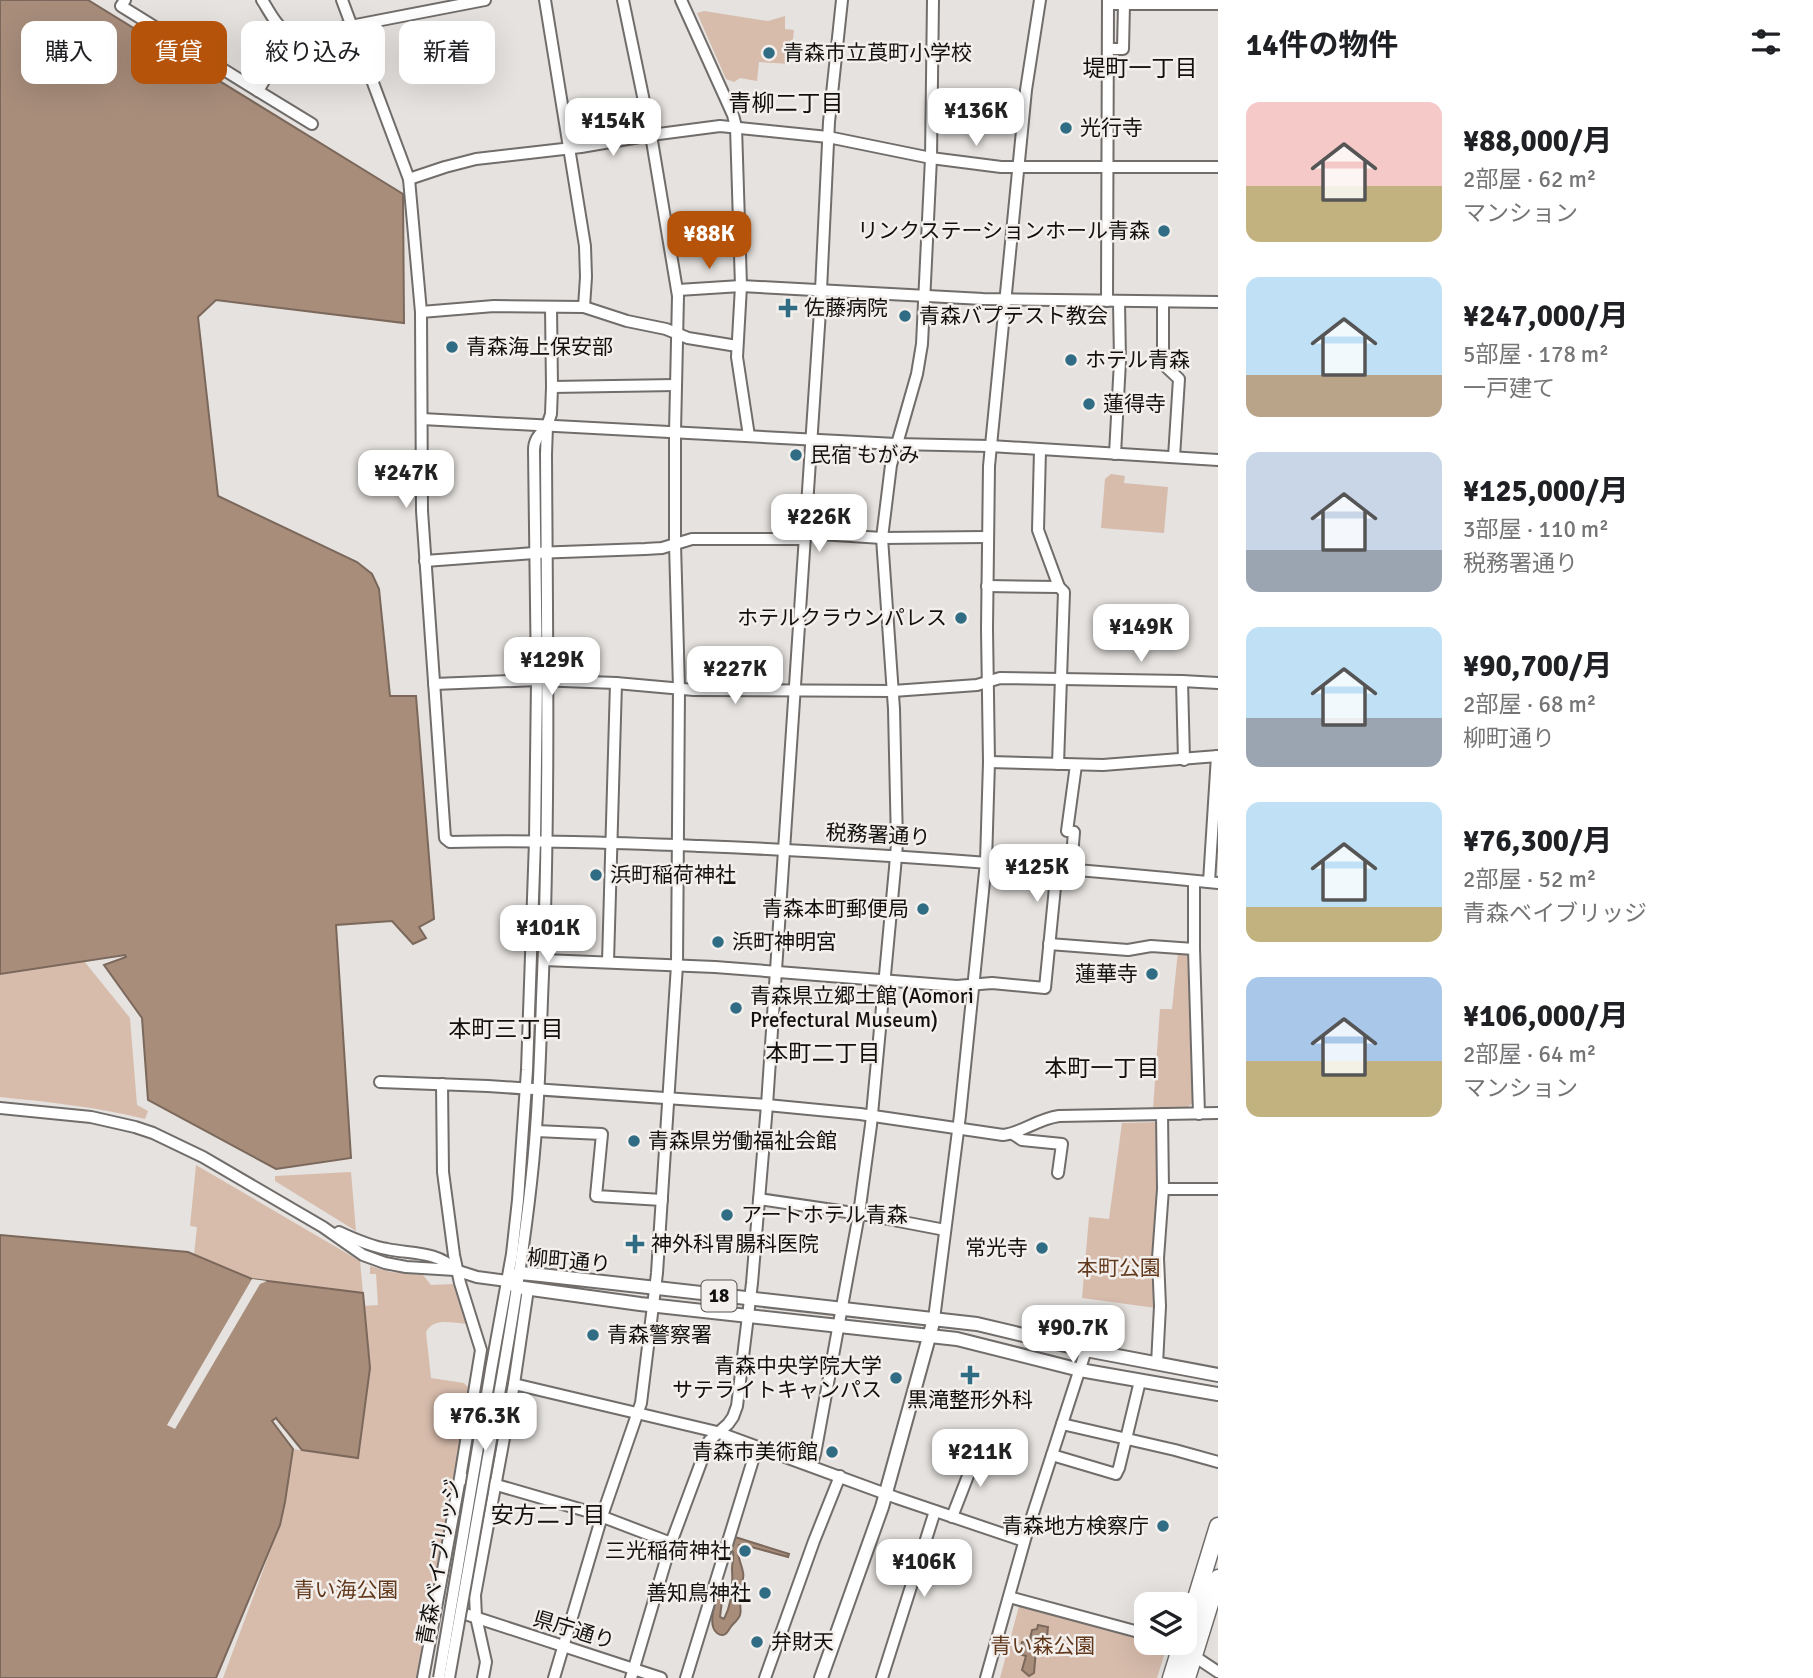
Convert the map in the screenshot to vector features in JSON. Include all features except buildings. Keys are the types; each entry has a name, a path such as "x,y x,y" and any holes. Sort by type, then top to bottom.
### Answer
{"highway":[{"path":"1187,1678 1208,1603 1218,1526"},
{"path":"1197,1619 1208,1603 1218,1578"},
{"path":"1171,1678 1178,1655"}],"main road":[{"name":"柳町通り","path":"1218,1376 1086,1350 977,1324 520,1273 518,1286 653,1306 970,1342 1080,1370 1218,1394"},
{"path":"821,1678 886,1493 934,1319"}],"street":[{"path":"125,0 121,6 312,124"},
{"path":"262,0 277,21"},
{"path":"342,0 349,21"},
{"path":"372,21 485,0"},
{"path":"545,0 585,246 584,307"},
{"path":"554,1678 602,1516 640,1403 655,1289 677,965 679,688 675,432 678,290 651,135 623,0"},
{"path":"681,0 736,127 741,286 738,369 750,436"},
{"path":"632,1673 671,1543 709,1441 728,1424 737,1406 749,1317 785,849 821,291 828,137 842,0"},
{"path":"811,1466 859,1214 873,1116 886,980 896,855 893,691 882,538 891,465 917,374 922,344 931,158 933,0"},
{"path":"934,1319 958,1128 986,862 989,762 987,537 990,446 1027,80 1040,0"},
{"path":"1115,454 1120,361 1113,301 1107,168 1108,2 1218,4"},
{"path":"1108,49 1123,50 1124,4"},
{"path":"258,91 262,84"},
{"path":"373,84 409,178 421,312 421,474 434,684 542,680 706,690 893,691 977,685 1000,678 1218,683"},
{"path":"409,178 476,159 570,149 720,126 828,137 931,158 1018,168 1218,167"},
{"path":"678,290 741,286 1004,299 1218,302"},
{"path":"1163,302 1163,364 1179,379 1174,457"},
{"path":"421,312 494,306 584,307 688,338 737,346"},
{"path":"520,1273 536,1131 544,960 541,841 542,680 547,426 551,414 552,387 551,307"},
{"path":"552,387 676,385"},
{"path":"422,419 811,440 990,446 1218,460"},
{"path":"542,680 534,553 534,443 547,426"},
{"path":"1040,450 1038,530 1059,587 1064,592 1058,764"},
{"path":"425,561 662,548 692,539 804,536 987,537"},
{"path":"987,586 1059,587"},
{"path":"1182,681 1184,760"},
{"path":"608,962 616,683"},
{"name":"税務署通り","path":"434,684 445,838 450,842 541,841 785,849 1057,867 1214,882"},
{"path":"989,762 1102,765 1218,756 1214,882"},
{"path":"1071,869 1074,832 1067,831 1076,765"},
{"path":"483,1678 486,1662 475,1595 514,1384 518,1200 541,841"},
{"path":"544,960 776,971 957,986 992,983 1045,988 1057,867"},
{"path":"1194,881 1199,1114"},
{"path":"1049,944 1128,950 1151,946 1194,948"},
{"path":"380,1082 526,1088 767,1105 873,1116 1003,1135 1013,1134 1046,1118 1218,1113"},
{"path":"423,1678 481,1350 456,1271 443,1172 442,1084"},
{"path":"0,1108 91,1117 153,1133 203,1157 323,1227 372,1245 439,1258 456,1271 518,1286"},
{"path":"1157,1364 1160,1306 1158,1258 1163,1189 1162,1114"},
{"path":"536,1131 601,1134 596,1196 662,1200"},
{"path":"1013,1134 1022,1140 1062,1144 1058,1173"},
{"path":"1163,1189 1218,1189"},
{"path":"759,1199 945,1230"},
{"path":"497,1371 518,1286"},
{"path":"986,1678 1024,1541 1086,1350"},
{"name":"青森ベイブリッジ","path":"439,1678 497,1371"},
{"name":"青森ベイブリッジ","path":"449,1678 497,1371"},
{"path":"1052,1455 1115,1474 1119,1468 1140,1381"},
{"path":"514,1384 717,1432 1024,1541"},
{"path":"1062,1424 1218,1462"},
{"path":"686,1678 757,1447"},
{"path":"952,1517 978,1450"},
{"path":"765,1678 840,1476"},
{"path":"460,1478 602,1516 671,1543"},
{"path":"882,1678 935,1511"},
{"path":"1009,1597 1134,1630"},
{"name":"県庁通り","path":"436,1606 563,1646 632,1673 661,1678"},
{"path":"1194,1657 1218,1672"}],"green space":[{"path":"704,11 768,21 785,16 785,29 794,30 790,64 759,62 757,81 740,78 734,82 726,79 697,13"},
{"path":"1111,474 1125,476 1124,483 1168,487 1164,533 1101,528 1105,479"},
{"path":"1178,951 1185,952 1191,958 1194,1102 1186,1108 1153,1109 1160,1009 1172,1009"},
{"path":"84,961 130,1018 137,1105 148,1111 145,1119 91,1108 0,1097 0,974"},
{"name":"本町公園","path":"1157,1122 1156,1308 1082,1298 1089,1217 1109,1219 1122,1123"},
{"path":"196,1165 360,1261 363,1293 252,1279 194,1255 197,1227 190,1226"},
{"path":"351,1172 356,1231 275,1181 275,1176"},
{"name":"青い海公園","path":"370,1266 391,1272 423,1275 431,1285 453,1284 468,1324 439,1323 429,1327 426,1332 431,1378 464,1383 468,1387 468,1397 417,1678 223,1678 280,1525 293,1449 357,1458 370,1368 364,1306 378,1305 376,1274 370,1274"},
{"name":"青い森公園","path":"1019,1606 1134,1637 1134,1655 1164,1655 1157,1678 1000,1678"}],"shaded area":[{"path":"0,0 88,0 131,26 131,84 224,84 403,194 404,323 216,300 198,317 218,496 357,562 372,574 379,589 390,696 416,696 434,919 419,927 426,938 413,944 392,921 336,925 351,1158 276,1169 148,1100 142,1018 104,965 126,957 125,955 0,974"},
{"path":"0,1235 188,1252 252,1279 363,1293 370,1368 358,1458 302,1450 276,1418 272,1421 293,1449 280,1525 216,1678 0,1678"},
{"path":"735,1537 789,1554 788,1557 739,1545 738,1555 743,1575 739,1594 741,1613 722,1635 717,1633 712,1624 713,1610 720,1585 724,1585 720,1617 724,1619 729,1607 733,1554 731,1551"},
{"path":"1038,1625 1048,1627 1047,1637 1036,1650 1034,1673 1029,1676 1022,1670 1026,1656 1019,1654 1022,1642 1029,1643 1032,1630 1037,1629"}],"pier":[{"path":"252,1279 267,1281 260,1284 175,1429 167,1425"}],"place":[{"name":"青森市立莨町小学校","path":"769,53"},
{"name":"光行寺","path":"1066,128"},
{"name":"リンクステーションホール青森","path":"1164,231"},
{"name":"佐藤病院","path":"788,308"},
{"name":"青森バプテスト教会","path":"905,316"},
{"name":"青森海上保安部","path":"452,347"},
{"name":"ホテル青森","path":"1071,360"},
{"name":"蓮得寺","path":"1089,404"},
{"name":"民宿 もがみ","path":"796,455"},
{"name":"ホテルクラウンパレス","path":"961,618"},
{"name":"浜町稲荷神社","path":"596,875"},
{"name":"青森本町郵便局","path":"923,909"},
{"name":"浜町神明宮","path":"718,942"},
{"name":"蓮華寺","path":"1152,974"},
{"name":"青森県立郷土館 (Aomori Prefectural Museum)","path":"736,1008"},
{"name":"青森県労働福祉会館","path":"634,1141"},
{"name":"アートホテル青森","path":"727,1215"},
{"name":"神外科胃腸科医院","path":"635,1244"},
{"name":"常光寺","path":"1042,1248"},
{"name":"青森警察署","path":"593,1335"},
{"name":"黒滝整形外科","path":"970,1375"},
{"name":"青森中央学院大学 サテライトキャンパス","path":"896,1378"},
{"name":"青森市美術館","path":"832,1452"},
{"name":"青森地方検察庁","path":"1163,1526"},
{"name":"三光稲荷神社","path":"745,1551"},
{"name":"善知鳥神社","path":"765,1593"},
{"name":"弁財天","path":"757,1642"}],"district":[{"name":"堤町一丁目","path":"1140,68"},
{"name":"青柳二丁目","path":"786,103"},
{"name":"本町三丁目","path":"506,1029"},
{"name":"本町二丁目","path":"823,1053"},
{"name":"本町一丁目","path":"1102,1068"},
{"name":"安方二丁目","path":"548,1515"}]}
